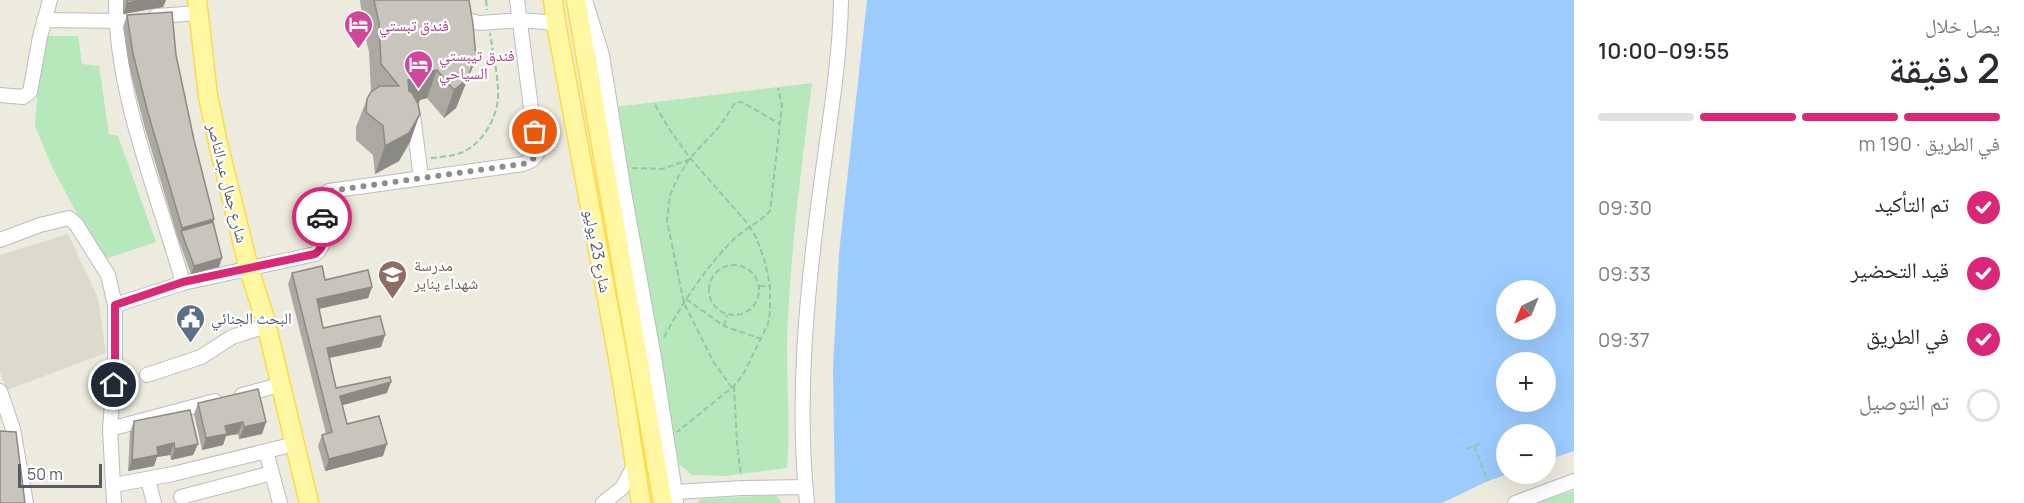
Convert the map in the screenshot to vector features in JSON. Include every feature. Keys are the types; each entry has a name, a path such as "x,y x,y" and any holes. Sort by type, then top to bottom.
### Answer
{"main road":[{"name":"شارع 23 يوليو","path":"553,0 641,503"},
{"name":"شارع 23 يوليو","path":"576,0 671,499"},
{"name":"شارع جمال عبدالناصر","path":"198,7 210,106 309,503"}],"street":[{"path":"0,95 23,97 30,92 50,0"},
{"path":"116,0 116,22 122,70 133,118 183,282"},
{"path":"115,305 183,282 315,254 324,244 320,203 322,196 329,191 523,164 532,160 537,154 517,0"},
{"path":"585,0 602,55 654,355 649,374 668,439 671,499 743,488 805,487"},
{"path":"807,503 802,416 804,361 811,266 837,65 841,0"},
{"path":"44,20 116,22 198,7"},
{"path":"463,19 480,23 520,20 556,23"},
{"path":"413,115 421,178"},
{"path":"0,240 40,225 69,218 76,224 108,275 115,305 115,363 110,429 114,503"},
{"path":"147,375 201,357 232,337 266,326"},
{"path":"110,429 280,385"},
{"path":"0,391 6,429 26,503"},
{"path":"114,485 173,474 295,444"},
{"path":"266,451 280,503"},
{"path":"603,503 622,488 635,462"},
{"path":"173,474 182,500 272,473"},
{"path":"148,479 154,503"},
{"path":"1515,503 1574,481"}],"path":[{"path":"419,158 441,157 464,152 482,137 494,119 498,99 486,0"},
{"path":"654,355 686,299 708,268 749,225 765,216 771,209 782,102 778,88"},
{"path":"743,488 733,387 713,361 684,303 668,232 667,211 673,187 690,158 719,127 734,104 742,102 780,124"},
{"path":"655,105 690,158 749,225 765,262 770,286 768,324 749,364 733,387 668,439"},
{"path":"620,166 662,169 690,158"},
{"path":"732,265 744,267 754,275 759,286 758,298 751,309 740,314 727,314 717,307 710,297 710,284 716,273 732,265"},
{"path":"708,268 716,273"},
{"path":"759,286 770,286"},
{"path":"686,299 712,320 761,339"},
{"path":"724,326 727,314"},
{"path":"1466,449 1482,442"},
{"path":"1474,446 1488,481"}],"shaded area":[{"path":"68,234 98,298 106,353 7,390 0,372 0,255"}],"green space":[{"path":"41,36 78,36 82,64 99,66 109,134 118,136 156,242 102,260 53,169 35,126"},
{"path":"812,83 790,288 787,336 787,468 725,476 692,475 679,464 615,107"},
{"path":"1574,491 1574,503 1533,503"},
{"path":"776,495 782,503 697,503 701,499"}],"water":[{"path":"867,0 1574,0 1574,451 1556,457 1556,424 1496,424 1496,478 1442,503 835,503 833,368 839,253"}],"building":[{"name":"فندق تيبستي السياحي","path":"374,0 469,0 476,58 466,80 454,90 437,70 427,72 428,78 408,80 409,91 418,104 420,114 409,133 385,146 383,126 366,112 367,99 371,92 380,86 399,86 381,64 379,23"},
{"path":"172,12 176,55 214,219 182,228 148,113 133,54 127,15"},
{"path":"213,222 222,258 194,266 181,231"},
{"path":"322,266 325,280 368,270 372,287 317,299 323,328 380,316 385,335 327,348 336,388 390,377 391,382 340,396 347,424 379,416 387,444 329,459 322,435 332,432 292,273"},
{"path":"258,389 266,422 244,427 243,422 225,426 227,434 206,438 198,403"},
{"path":"190,410 198,444 175,449 174,443 157,447 158,455 132,460 134,421"},
{"path":"0,431 16,432 25,503 0,503"}],"way so far":[{"path":"322,217 320,203 322,196 329,191 523,164 532,160 537,154 535,132"}],"place":[{"name":"فندق تبستي","path":"358,50"},
{"name":"فندق تيبستي السياحي","path":"418,90"},
{"name":"مدرسة شهداء يناير","path":"393,300"},
{"name":"البحث الجنائي","path":"190,344"}],"route":[{"path":"114,385 115,305 183,282 315,254 324,244 322,217"}]}
